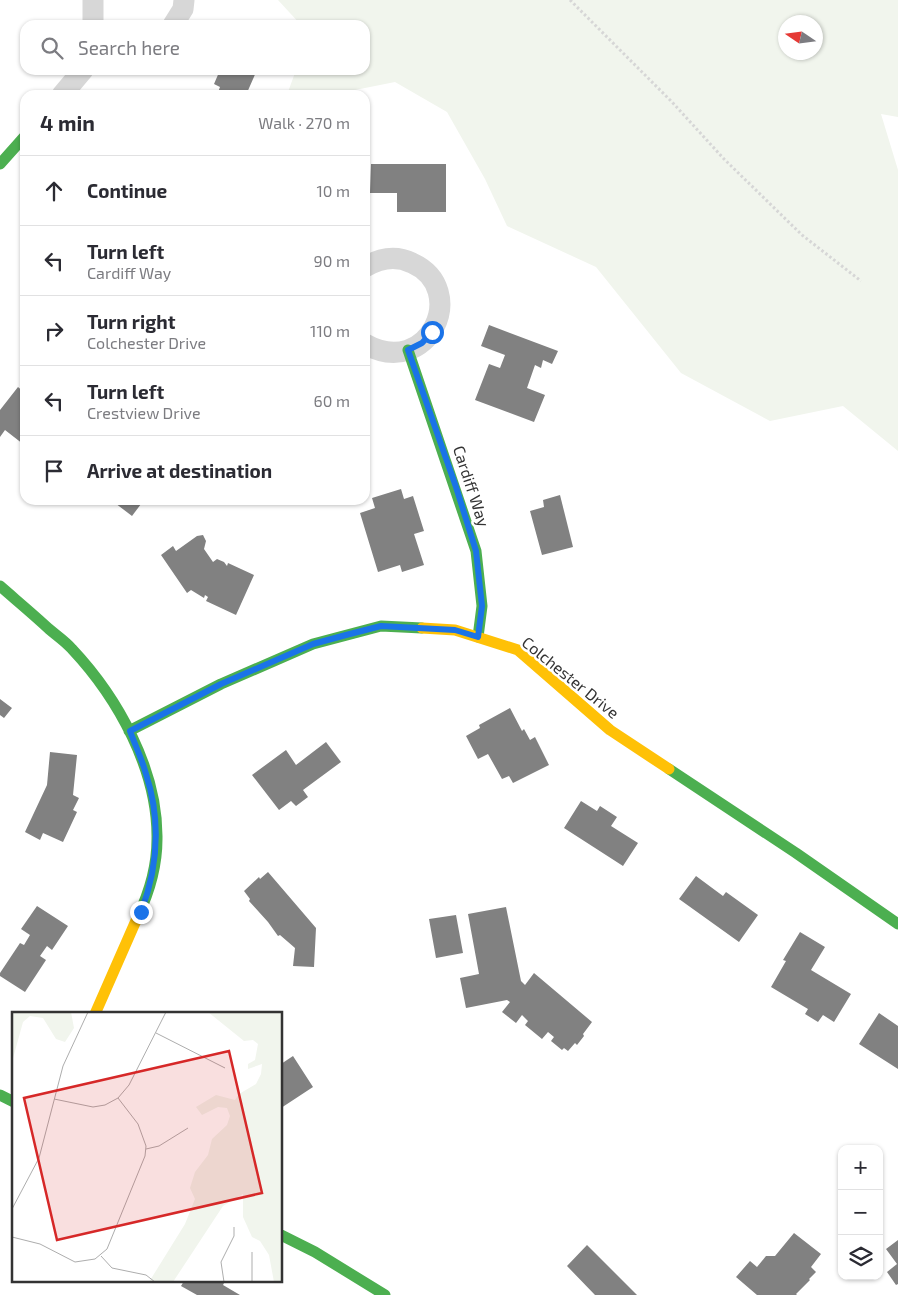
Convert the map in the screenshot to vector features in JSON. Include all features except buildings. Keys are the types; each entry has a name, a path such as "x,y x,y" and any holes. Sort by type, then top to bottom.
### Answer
{"street":[{"path":"93,0 93,20"},
{"path":"176,20 183,9 184,0"},
{"path":"66,90 79,75"},
{"path":"0,164 20,142"},
{"path":"370,264 390,258 405,260 419,266 430,276 437,289 440,304 438,318 432,332 422,343 408,350 392,353 376,350 370,347"},
{"name":"Cardiff Way","path":"408,350 456,487 476,551 482,606 478,637"},
{"path":"0,586 71,648 107,692 130,731 146,774 153,802 156,820 156,857 148,894 96,1012"},
{"name":"Colchester Drive","path":"130,731 221,684 313,644 381,626 455,630 518,650 610,730 796,853 898,924"},
{"path":"0,1095 12,1101"},
{"path":"282,1236 315,1252 385,1295"}],"path":[{"path":"570,0 672,102 724,159 802,234 861,281"}],"shaded area":[{"path":"278,0 898,0 898,117 881,114 898,170 898,451 843,406 770,421 681,373 596,267 507,226 485,179 447,112 395,82 355,90 289,90 294,75 370,75 370,20 296,20"}],"traffic: fast":[{"path":"0,164 20,142"},
{"path":"408,350 476,551 482,606 478,637"},
{"path":"0,586 66,643 89,668 119,712 143,761 156,813 157,839 152,879 138,916"},
{"path":"129,731 221,684 313,644 381,626 422,628"},
{"path":"669,769 796,853 898,924"},
{"path":"0,1095 12,1101"},
{"path":"282,1236 315,1252 385,1295"}],"traffic: slow":[{"path":"422,628 455,630 518,650 610,730 669,769"},
{"path":"96,1012 138,916"}],"route":[{"path":"141,912 148,894 156,857 156,820 146,774 130,731 221,684 313,644 346,635 381,626 455,630 478,637 482,606 476,551 456,487 408,350 422,343 432,332"}]}
